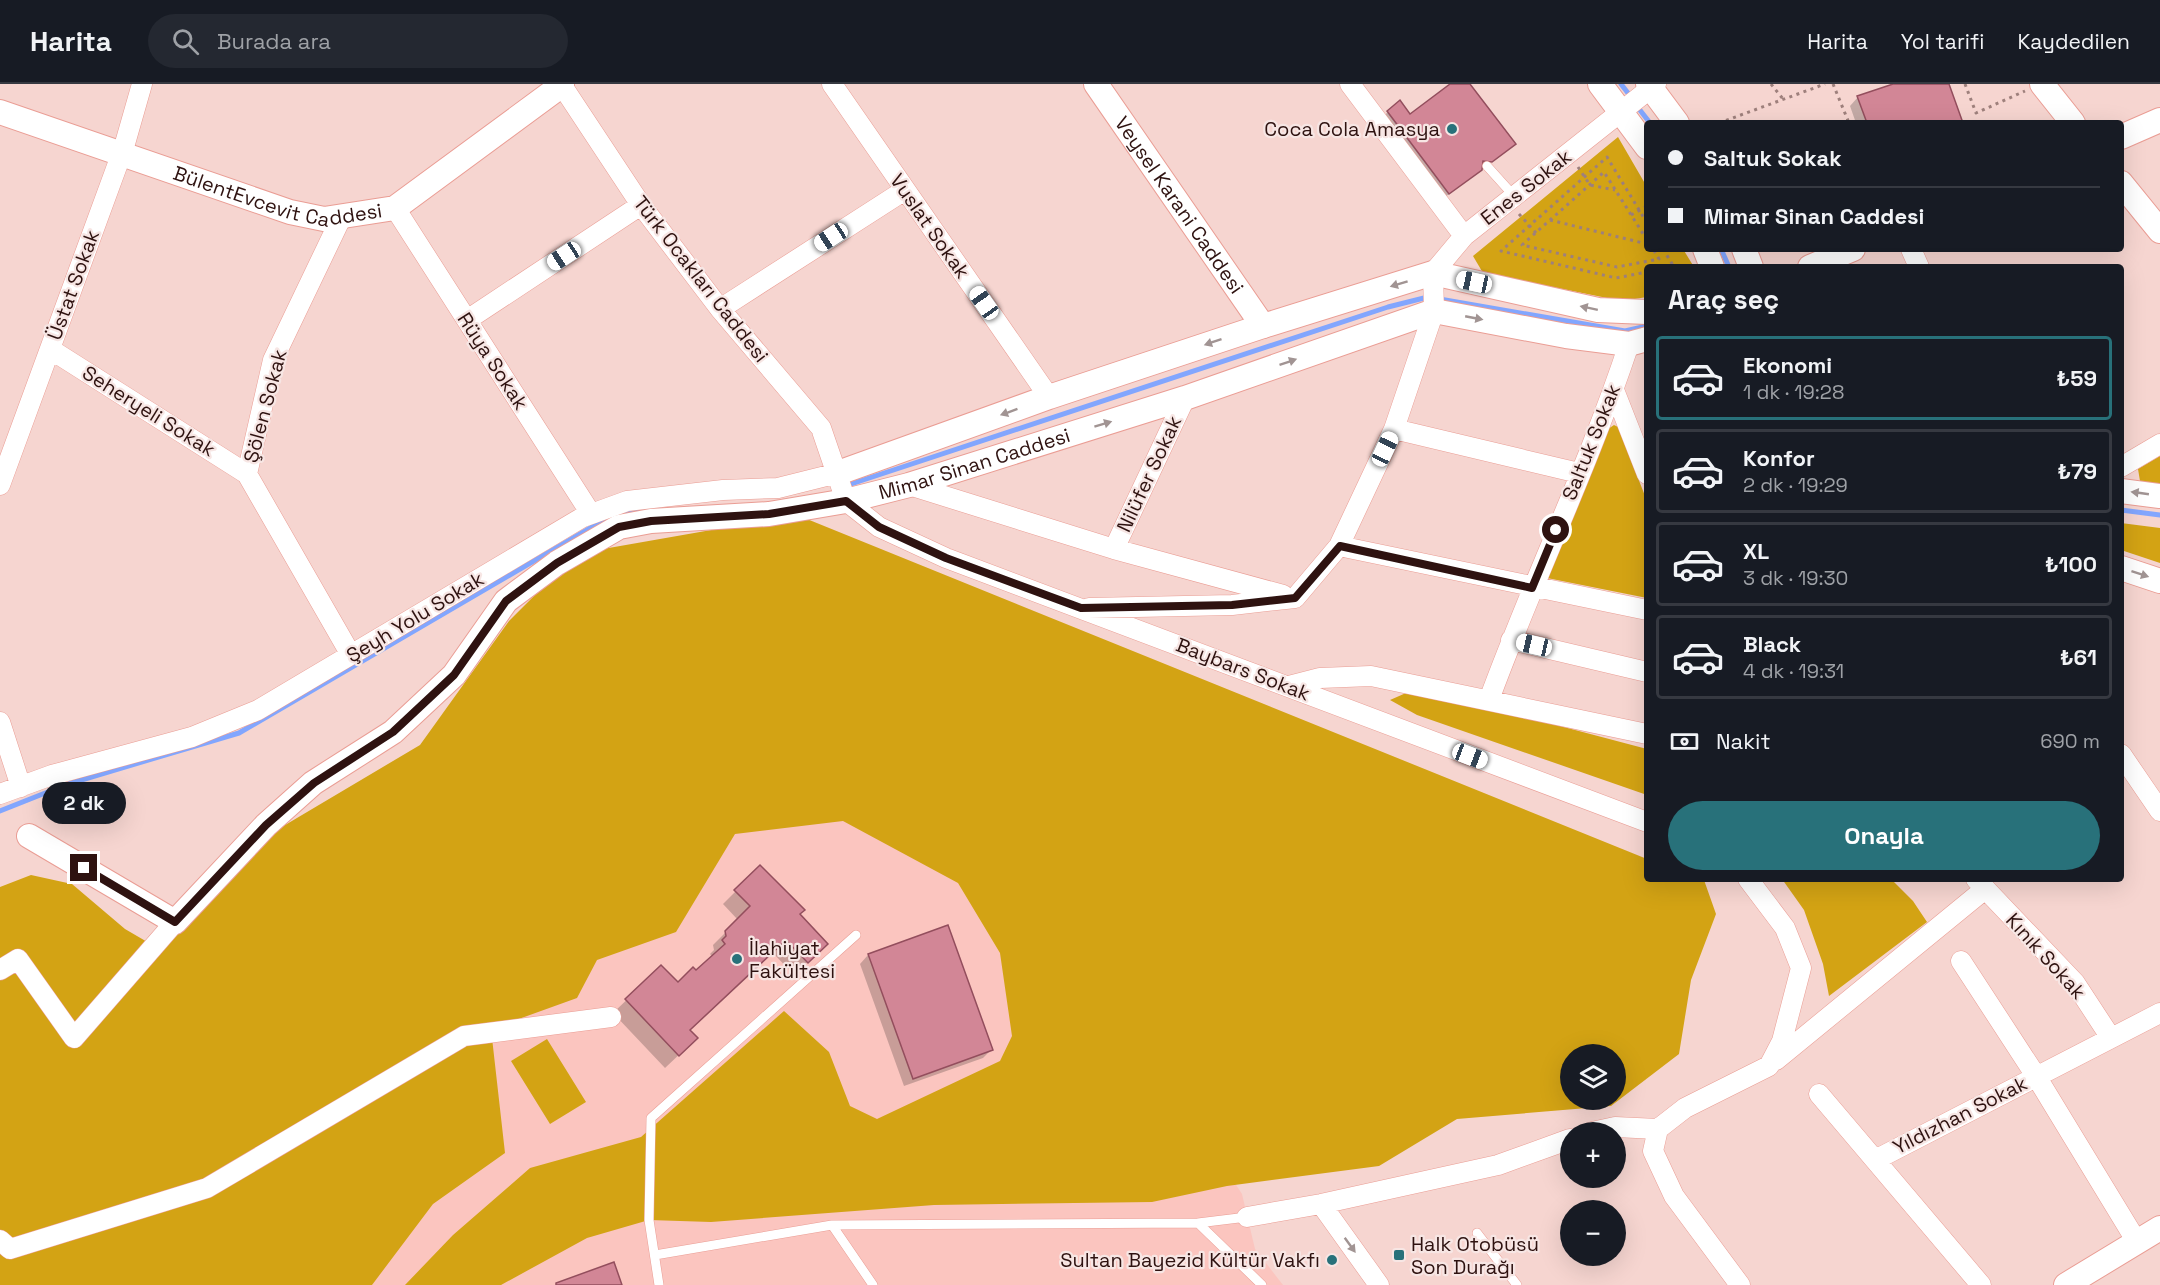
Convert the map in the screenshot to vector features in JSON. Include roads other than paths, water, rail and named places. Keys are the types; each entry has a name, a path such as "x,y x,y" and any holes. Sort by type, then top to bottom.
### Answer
{"street":[{"name":"Üstat Sokak","path":"0,485 121,154 142,84"},
{"name":"Vuslat Sokak","path":"832,84 1049,397"},
{"name":"Veysel Karani Caddesi","path":"1096,84 1263,326"},
{"path":"1350,84 1464,236"},
{"path":"1600,84 1644,143"},
{"path":"2042,84 2071,120"},
{"name":"BülentEvcevit Caddesi","path":"0,112 290,212 324,219 395,208 562,85"},
{"name":"Türk Ocakları Caddesi","path":"562,85 641,205 720,309 821,428 846,501"},
{"path":"1651,85 1675,120"},
{"name":"Enes Sokak","path":"1433,273 1464,236 1651,85"},
{"path":"2124,136 2160,120"},
{"path":"2124,187 2160,231"},
{"path":"720,309 905,190"},
{"path":"467,320 641,205"},
{"name":"Rüya Sokak","path":"395,208 591,514"},
{"name":"Şölen Sokak","path":"342,216 273,360 247,474 351,655"},
{"path":"1817,264 1846,252"},
{"path":"1081,608 1232,605 1295,598 1340,546 1394,429 1434,311 1433,273"},
{"name":"Mimar Sinan Caddesi","path":"838,473 1049,397 1263,326 1433,273 1598,310 1644,312"},
{"name":"Mimar Sinan Caddesi","path":"175,922 266,825 314,783 393,732 454,675 506,601 557,563 619,527 651,521 769,514 846,501 909,485 1185,398 1434,311 1566,336 1638,341"},
{"name":"Saltuk Sokak","path":"1489,700 1579,473 1614,390 1638,341"},
{"name":"Seheryeli Sokak","path":"50,349 247,474"},
{"path":"1614,390 1644,466"},
{"name":"Nilüfer Sokak","path":"1114,549 1185,398"},
{"path":"1394,429 1579,473"},
{"path":"2124,465 2160,444"},
{"name":"Şeyh Yolu Sokak","path":"0,794 203,732 258,710 591,514 627,501 723,490 778,488 838,473"},
{"path":"909,485 1114,549 1295,598"},
{"path":"2124,491 2160,496"},
{"name":"Baybars Sokak","path":"846,501 879,527 927,549 1533,781 1644,821"},
{"path":"1340,546 1532,588 1644,609"},
{"path":"2124,569 2160,581"},
{"path":"1511,640 1644,671"},
{"path":"1289,686 1320,678 1371,676 1644,733"},
{"path":"0,722 21,787"},
{"path":"2124,758 2160,811"},
{"path":"0,970 18,959 74,1038 175,922 29,836"},
{"path":"1750,882 1785,928 1801,968 1782,1041 1769,1066"},
{"path":"1740,1285 1674,1196 1653,1151 1658,1129 1685,1108 1769,1066 1980,884"},
{"name":"Kınık Sokak","path":"1980,884 2075,982 2111,1038"},
{"path":"1961,961 2036,1076 2137,1242"},
{"name":"Yıldızhan Sokak","path":"1981,1285 1875,1160 2160,1013"},
{"path":"0,1240 10,1249 207,1188 464,1036 611,1017"},
{"path":"1819,1094 1875,1160"},
{"path":"1626,1128 1658,1129"},
{"path":"1247,1217 1321,1204 1498,1165 1560,1143"},
{"path":"1321,1204 1379,1285"},
{"path":"2067,1285 2160,1228"}],"lane":[{"path":"1487,166 1510,199"},
{"path":"659,1285 649,1220 651,1118 855,935"},
{"path":"655,1255 832,1225 1198,1223 1247,1217"},
{"path":"1198,1223 1262,1285"},
{"path":"832,1225 873,1285"},
{"path":"1477,1233 1517,1285"}],"waterway":[{"path":"1621,84 1631,97"},
{"path":"1636,105 1648,120"},
{"path":"1722,252 1728,264"},
{"path":"845,486 1388,307 1428,297 1625,331 1644,327"},
{"path":"624,514 643,509 659,509"},
{"path":"2124,510 2160,515"},
{"path":"0,811 68,784 239,733 604,520 615,517"}],"place":[{"name":"Coca Cola Amasya","path":"1452,129"},
{"name":"İlahiyat Fakültesi","path":"737,959"},
{"name":"Halk Otobüsü Son Durağı","path":"1399,1255"},
{"name":"Sultan Bayezid Kültür Vakfı","path":"1332,1260"}]}
